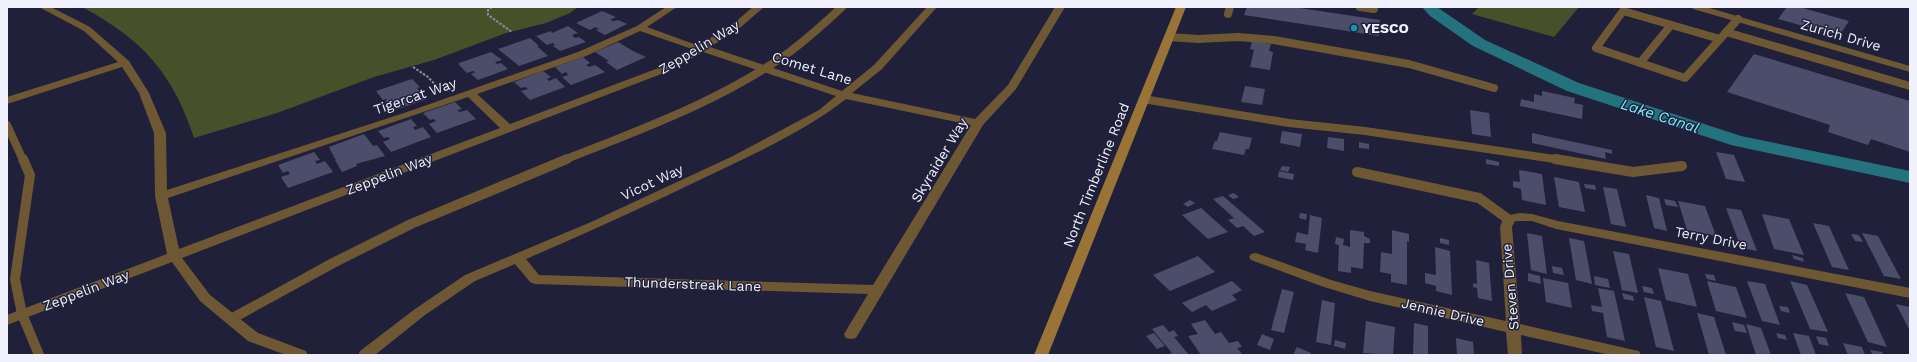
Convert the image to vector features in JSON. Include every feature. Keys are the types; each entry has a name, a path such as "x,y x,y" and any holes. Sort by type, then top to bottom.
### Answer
{"main road":[{"name":"North Timberline Road","path":"1041,355 1180,7"}],"street":[{"path":"44,7 87,29 124,63 144,93 160,133 161,196 174,256 205,298 253,337 301,355"},
{"name":"Tigercat Way","path":"161,196 447,101 582,54 640,28 672,7"},
{"name":"Zeppelin Way","path":"7,320 665,69 702,48 747,18 759,7"},
{"name":"Vicot Way","path":"365,355 420,312 470,278 595,225 737,158 823,112 878,67 932,7"},
{"name":"Skyraider Way","path":"851,334 978,124 1012,87 1060,7"},
{"name":"Zurich Drive","path":"1696,7 1910,69"},
{"name":"Comet Lane","path":"640,28 689,46 702,48 844,95 978,124"},
{"path":"7,101 124,63"},
{"path":"470,93 508,129"},
{"name":"Terry Drive","path":"1508,219 1518,215 1531,217 1556,225 1910,293"},
{"name":"Steven Drive","path":"1508,219 1506,239 1515,355"},
{"name":"Jennie Drive","path":"1256,257 1326,283 1370,296 1634,355"},
{"name":"Thunderstreak Lane","path":"517,258 534,279 877,290"}],"lane":[{"path":"231,319 378,239 436,212 703,103 765,69 824,25 842,7"},
{"path":"1360,7 1374,9"},
{"path":"1720,39 1623,11 1596,48 1685,78 1738,19"},
{"path":"1640,63 1671,25"},
{"path":"1726,32 1910,86"},
{"path":"1169,36 1198,39 1238,37 1281,41 1401,63 1494,88"},
{"path":"1143,99 1289,123 1365,131 1466,145 1633,172 1682,166"},
{"path":"7,125 30,175 15,279 22,314 39,355"},
{"path":"1357,172 1479,198 1508,219"}],"path":[{"path":"492,7 488,10 488,15 512,32"},
{"path":"413,67 435,83 447,101"}],"green space":[{"path":"82,7 578,7 570,13 546,23 506,33 434,60 374,77 277,113 194,138 186,115 176,95 165,76 153,60 122,32"},
{"path":"1479,7 1579,7 1554,37 1472,14"}],"building":[{"name":"YESCO","path":"1247,7 1293,7 1380,20 1379,36 1244,15"},
{"path":"1787,7 1799,7 1849,21 1839,36 1778,19"},
{"path":"602,11 616,17 610,20 618,20 627,24 605,35 596,30 599,29 595,27 590,30 576,23"},
{"path":"568,26 578,33 572,35 575,38 579,37 586,42 560,51 553,46 555,45 553,43 547,45 536,36 551,31 552,33"},
{"path":"530,38 548,56 519,66 498,49"},
{"path":"1252,41 1271,44 1269,51 1273,52 1270,70 1250,67 1254,50 1250,49"},
{"path":"618,42 646,57 617,70 606,62 609,61 595,52"},
{"path":"491,52 502,60 495,62 497,64 501,63 508,69 478,80 471,74 475,72 473,71 467,73 459,65 459,63"},
{"path":"1754,54 1910,101 1910,152 1871,139 1868,145 1828,132 1830,125 1727,92"},
{"path":"583,57 590,63 586,65 589,67 595,65 605,72 571,85 562,77 568,75 566,72 562,74 555,67"},
{"path":"543,71 551,77 547,79 549,81 556,78 565,87 530,100 521,91 528,89 525,87 521,88 514,82"},
{"path":"412,79 420,87 417,88 427,99 395,110 385,101 387,100 386,99 383,100 376,91"},
{"path":"1245,86 1265,89 1262,105 1241,102"},
{"path":"1542,91 1575,98 1574,103 1583,105 1582,119 1520,106 1521,99 1534,102 1534,94 1542,96"},
{"path":"455,102 462,109 457,110 460,112 467,110 476,119 437,133 429,124 436,121 434,119 430,120 423,113"},
{"path":"1470,110 1489,113 1491,137 1472,134"},
{"path":"411,119 417,126 413,127 415,130 423,127 431,137 391,152 383,142 390,139 388,137 384,138 378,131"},
{"path":"1282,131 1302,134 1300,147 1280,143"},
{"path":"1220,132 1252,138 1249,149 1246,149 1244,155 1212,149"},
{"path":"1532,133 1612,150 1612,154 1605,152 1606,159 1532,143"},
{"path":"364,134 373,146 377,145 385,156 356,164 357,166 342,172 335,160 337,159 335,159 329,147"},
{"path":"1328,137 1344,139 1344,151 1327,148"},
{"path":"1359,142 1369,144 1369,149 1359,148"},
{"path":"314,152 320,160 315,161 317,164 325,161 333,172 288,188 281,177 290,174 288,171 283,173 278,165"},
{"path":"1716,152 1734,155 1745,182 1726,179"},
{"path":"1486,159 1499,162 1499,166 1486,164"},
{"path":"1282,166 1290,167 1288,172 1280,170"},
{"path":"1519,170 1542,174 1546,205 1522,200 1521,189 1513,187 1513,181 1520,182"},
{"path":"1279,171 1294,174 1293,180 1278,177"},
{"path":"1554,177 1579,182 1585,212 1559,207"},
{"path":"1584,184 1595,185 1596,190 1585,188"},
{"path":"1603,187 1617,189 1626,227 1611,224"},
{"path":"1234,193 1239,197 1233,199 1228,195"},
{"path":"1646,195 1659,198 1667,231 1654,228"},
{"path":"1223,196 1265,232 1254,236 1243,226 1237,228 1228,220 1234,218 1213,199"},
{"path":"1664,199 1675,201 1678,207 1666,205"},
{"path":"1190,200 1195,203 1188,207 1183,204"},
{"path":"1678,201 1705,206 1716,236 1687,230"},
{"path":"1201,208 1228,232 1208,239 1182,215"},
{"path":"1726,208 1741,210 1757,251 1741,248"},
{"path":"1300,213 1307,214 1306,220 1299,218"},
{"path":"1762,214 1789,219 1804,255 1774,249"},
{"path":"1310,215 1322,218 1318,253 1305,250 1306,244 1295,242 1297,232 1308,235"},
{"path":"1813,223 1829,226 1849,270 1832,267"},
{"path":"1350,230 1364,232 1364,236 1370,239 1370,243 1364,243 1363,269 1351,267 1351,273 1338,271 1339,245 1335,244 1336,237 1344,239 1343,245 1350,247"},
{"path":"1392,230 1409,234 1409,242 1407,241 1407,285 1391,282 1391,274 1380,272 1381,252 1392,254"},
{"path":"1527,233 1542,236 1547,274 1531,270"},
{"path":"1862,233 1878,236 1901,279 1884,276"},
{"path":"1851,234 1859,235 1863,242 1855,241"},
{"path":"1440,238 1449,240 1449,245 1440,243"},
{"path":"1569,238 1584,241 1592,284 1576,280"},
{"path":"1435,247 1450,251 1452,295 1436,291 1436,286 1425,283 1425,273 1436,275"},
{"path":"1613,251 1629,254 1638,293 1622,290"},
{"path":"1792,255 1803,258 1804,262 1794,259"},
{"path":"1198,256 1215,272 1170,291 1153,275"},
{"path":"1476,260 1489,263 1492,301 1478,298 1477,288 1473,287 1473,283 1477,284"},
{"path":"1552,266 1562,268 1564,275 1553,273"},
{"path":"1658,268 1688,274 1697,307 1666,300"},
{"path":"1528,273 1540,276 1541,284 1528,281"},
{"path":"1705,274 1714,275 1716,281 1707,279"},
{"path":"1594,276 1608,279 1610,288 1595,285"},
{"path":"1543,278 1568,283 1572,308 1546,302"},
{"path":"1232,281 1242,290 1232,295 1237,300 1212,311 1206,305 1192,312 1182,303"},
{"path":"1707,281 1736,287 1747,318 1716,311"},
{"path":"1747,281 1765,284 1780,325 1762,321"},
{"path":"1790,281 1807,285 1828,332 1810,329"},
{"path":"1642,286 1652,288 1654,294 1644,292"},
{"path":"1598,288 1614,291 1625,341 1607,337 1603,313 1592,311 1591,305 1602,307"},
{"path":"1282,289 1294,292 1284,333 1271,330"},
{"path":"1622,293 1633,296 1634,301 1624,299"},
{"path":"1845,293 1864,297 1887,347 1868,342"},
{"path":"1644,297 1661,301 1674,351 1656,347"},
{"path":"1322,300 1335,303 1331,345 1316,342"},
{"path":"1896,304 1910,307 1910,331"},
{"path":"1779,306 1788,307 1790,313 1781,311"},
{"path":"1697,313 1714,317 1726,355 1709,355"},
{"path":"1205,320 1215,334 1221,332 1229,343 1238,341 1242,347 1237,348 1243,355 1201,355 1188,336 1198,334 1191,324"},
{"path":"1366,321 1395,327 1393,355 1363,353"},
{"path":"1732,322 1744,325 1747,333 1735,331"},
{"path":"1414,323 1428,326 1428,355 1413,355"},
{"path":"1746,324 1761,328 1771,355 1756,355"},
{"path":"1163,325 1169,332 1174,330 1178,336 1174,337 1189,355 1166,355 1172,353 1152,329"},
{"path":"1154,333 1165,346 1157,349 1146,336"},
{"path":"1776,333 1785,335 1787,340 1778,338"},
{"path":"1793,333 1809,336 1816,355 1801,355"},
{"path":"1262,334 1274,339 1270,350 1257,345"},
{"path":"1816,336 1826,338 1829,346 1819,344"},
{"path":"1456,338 1473,342 1474,355 1457,355"},
{"path":"1335,340 1346,343 1345,349 1334,346"},
{"path":"1843,343 1862,347 1865,355 1848,355"},
{"path":"1297,347 1311,353 1310,355 1293,355"},
{"path":"1870,350 1882,352 1883,355 1873,355"}],"waterway":[{"name":"Lake Canal","path":"1429,7 1435,13 1479,43 1573,87 1737,141 1910,177"}],"place":[{"name":"YESCO","path":"1354,28"}]}
